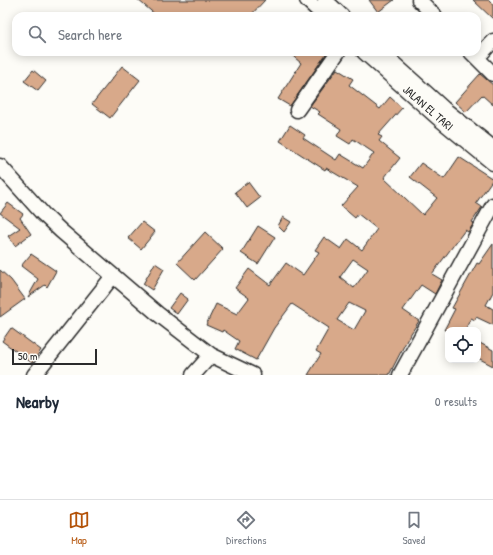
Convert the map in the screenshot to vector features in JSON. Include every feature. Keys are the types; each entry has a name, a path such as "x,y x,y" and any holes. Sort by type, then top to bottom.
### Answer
{"street":[{"path":"307,0 320,12"},
{"path":"325,0 338,12"},
{"path":"419,0 431,12"},
{"path":"481,50 493,41"},
{"path":"296,110 335,56"},
{"name":"JALAN EL TARI","path":"368,56 437,117 493,162"},
{"name":"JALAN EL TARI","path":"385,56 444,109 493,148"},
{"path":"475,56 493,74"},
{"path":"0,166 43,214 113,276 211,355 253,375"},
{"path":"400,375 493,205"},
{"path":"34,375 113,276"},
{"path":"193,375 211,355"}],"building":[{"path":"138,0 265,0 254,12 152,12"},
{"path":"369,0 394,0 378,12"},
{"path":"473,0 489,0 493,4 493,19"},
{"path":"293,56 325,56 290,106 278,99 301,63"},
{"path":"122,66 140,80 110,118 92,104"},
{"path":"337,69 353,79 349,85 380,109 390,97 402,108 378,135 382,137 379,141 400,158 384,178 423,215 437,198 410,177 421,163 444,179 459,157 493,179 476,203 482,207 472,222 474,223 468,232 465,230 432,274 442,280 435,294 421,285 403,310 419,321 408,338 389,375 308,375 321,354 316,351 329,328 292,304 274,328 256,360 235,349 239,341 223,330 222,332 206,325 216,304 237,314 249,298 235,288 249,269 270,285 286,263 303,275 319,252 315,250 324,237 341,249 348,239 362,250 377,229 358,214 355,218 341,206 358,187 326,168 325,170 280,141 290,125 305,135 303,138 336,160 340,154 363,168 374,153 353,139 350,144 337,136 341,129 318,114 320,112 310,106","holes":["353,259 368,269 354,288 340,277","349,303 365,311 354,330 337,320"]},
{"path":"33,70 46,81 38,91 24,81"},
{"path":"480,74 493,85 493,105 482,95 466,112 455,102"},
{"path":"248,182 260,198 247,208 235,192"},
{"path":"8,203 23,214 20,218 31,234 15,246 8,236 20,228 0,213"},
{"path":"283,217 291,222 284,232 278,226"},
{"path":"142,222 155,232 141,249 128,238"},
{"path":"258,226 275,237 258,264 241,253"},
{"path":"205,232 223,249 195,280 177,263"},
{"path":"493,244 493,292 486,305 493,309 493,325 476,317 475,320 471,318 466,327 446,327 455,309 452,308 477,263 479,264"},
{"path":"31,254 56,271 47,287 45,285 28,297 38,279 21,266"},
{"path":"155,263 164,269 152,290 143,284"},
{"path":"0,270 11,280 25,299 0,317"},
{"path":"180,293 188,299 177,314 169,308"},
{"path":"11,328 41,350 32,363 2,341"},
{"path":"481,344 493,350 493,366 481,360"}]}
